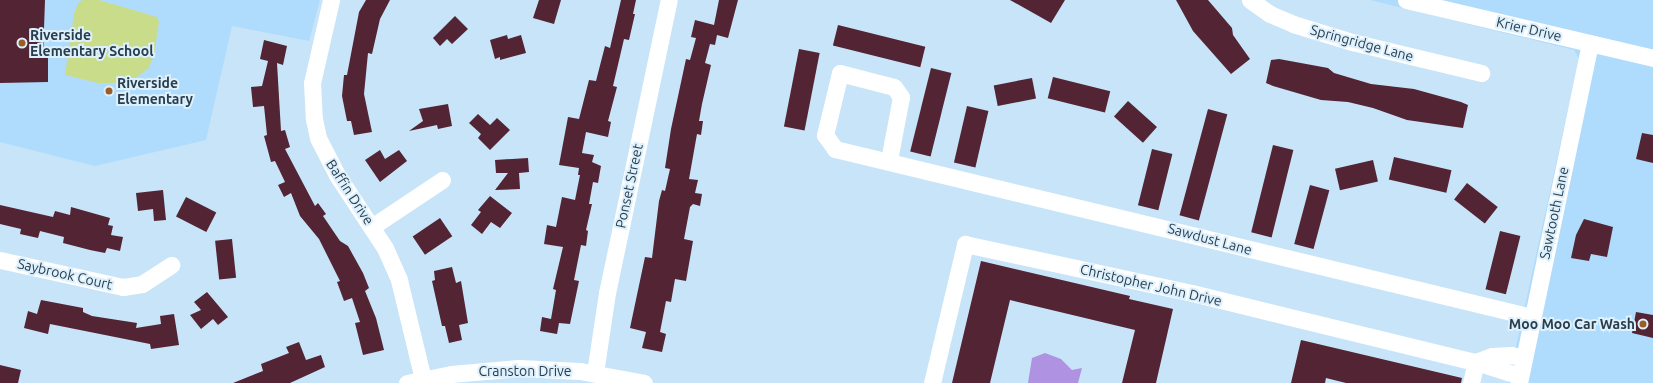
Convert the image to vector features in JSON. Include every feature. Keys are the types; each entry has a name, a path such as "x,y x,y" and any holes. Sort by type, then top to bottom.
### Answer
{"street":[{"name":"Baffin Drive","path":"332,0 312,83 314,119 326,157 372,226 399,280 415,381"},
{"name":"Ponset Street","path":"595,373 607,293 669,0"},
{"name":"Springridge Lane","path":"1250,0 1270,14 1293,24 1352,42 1481,73"},
{"name":"Krier Drive","path":"1406,0 1653,58"},
{"name":"Sawtooth Lane","path":"1520,379 1590,43"},
{"name":"Sawdust Lane","path":"889,160 901,97 894,87 840,73 825,135 835,149 889,160 1532,317"},
{"path":"372,226 442,180"},
{"name":"Christopher John Drive","path":"932,383 965,244 1192,293 1476,362 1520,379"},
{"name":"Saybrook Court","path":"0,260 123,288 142,284 171,265"},
{"path":"1471,383 1476,362 1492,356 1512,355 1524,358"},
{"name":"Cranston Drive","path":"415,381 473,371 519,368 595,373 644,383"}],"shaded area":[{"name":"Riverside Elementary","path":"0,0 320,0 309,41 232,26 206,140 95,166 0,142"},
{"path":"1370,0 1653,0 1653,383 1508,383 1579,59 1574,50"},
{"path":"1045,353 1061,359 1072,370 1082,368 1078,383 1028,383 1032,358"}],"green space":[{"path":"83,0 99,0 157,17 159,22 154,55 148,69 135,78 117,83 98,83 65,75 74,14 78,3"}],"building":[{"name":"Riverside Elementary School","path":"0,0 45,0 43,58 48,58 48,82 0,83"},
{"path":"366,0 390,0 380,19 372,54 368,53 364,94 372,132 354,135 351,121 347,121 342,96 344,75 347,75 359,12"},
{"path":"539,0 561,0 554,24 533,18"},
{"path":"621,0 636,0 633,14 635,14 629,40 624,39 613,86 617,87 608,121 611,122 608,137 586,132 582,153 594,155 592,162 601,166 598,183 593,182 589,204 592,204 586,230 588,231 586,246 581,245 574,280 579,281 570,324 559,323 557,334 540,331 542,317 551,319 556,290 553,289 563,247 544,244 547,225 556,227 562,197 575,200 580,175 578,175 579,168 559,165 568,117 579,119 589,80 596,81 605,46 610,48"},
{"path":"719,0 738,0 728,38 717,35 715,45 710,44 705,63 711,65 699,121 703,121 701,135 697,134 689,179 698,180 695,193 702,194 700,206 693,204 690,207 684,239 693,241 686,281 675,279 671,302 666,301 660,332 666,334 662,352 642,348 646,332 630,328 645,257 652,258 659,201 662,190 665,191 670,169 665,168 671,129 686,59 690,60 696,38 691,37 695,20 714,25"},
{"path":"1010,0 1065,0 1051,23"},
{"path":"1176,0 1208,0 1232,28 1233,35 1250,59 1231,74 1193,31"},
{"path":"455,16 468,29 452,44 447,39 440,46 433,38"},
{"path":"838,25 925,47 920,67 833,45"},
{"path":"507,35 508,39 521,35 526,53 500,60 500,57 495,59 490,40"},
{"path":"264,40 287,46 283,65 277,63 281,131 285,130 290,147 285,149 315,206 318,203 326,214 323,216 340,241 348,246 363,273 369,288 365,291 376,318 384,350 363,355 355,323 360,322 352,298 344,301 337,282 340,281 319,239 300,216 291,193 284,197 278,185 285,182 275,161 271,162 264,136 267,135 264,106 253,107 251,87 262,86 268,61 260,59"},
{"path":"799,49 820,53 805,131 784,127"},
{"path":"1279,59 1328,68 1334,73 1371,84 1414,89 1461,102 1468,105 1463,128 1407,120 1373,108 1348,102 1321,100 1273,86 1266,83 1271,60"},
{"path":"931,68 951,73 931,157 910,151"},
{"path":"1053,77 1110,91 1105,113 1048,98"},
{"path":"1032,78 1036,99 998,106 994,85"},
{"path":"1128,101 1157,127 1143,143 1114,117"},
{"path":"448,104 452,126 438,129 437,125 409,131 423,121 419,109"},
{"path":"967,106 988,111 975,167 954,163"},
{"path":"1208,109 1227,114 1199,220 1180,215"},
{"path":"478,114 490,125 497,118 510,130 490,150 478,138 481,134 469,123"},
{"path":"1642,133 1653,135 1653,163 1636,159"},
{"path":"1273,145 1293,150 1272,237 1251,232"},
{"path":"1152,149 1172,154 1158,210 1138,205"},
{"path":"380,150 385,159 399,150 407,161 380,182 365,160"},
{"path":"1394,157 1451,170 1446,193 1389,179"},
{"path":"528,158 529,172 519,173 520,189 495,190 508,173 496,173 495,160"},
{"path":"1373,160 1378,181 1340,190 1335,169"},
{"path":"1467,183 1498,207 1485,224 1454,200"},
{"path":"1310,185 1329,190 1314,249 1294,244"},
{"path":"163,190 166,220 154,221 153,209 138,211 136,193"},
{"path":"490,196 512,213 500,228 491,222 482,234 471,225 481,212 478,210"},
{"path":"186,197 216,212 206,232 176,217"},
{"path":"0,205 53,217 55,211 70,215 71,207 110,218 108,225 113,226 111,235 123,237 120,251 107,248 105,253 90,250 63,243 64,237 40,231 38,238 20,234 21,229 0,224"},
{"path":"440,218 452,236 425,255 413,236"},
{"path":"1584,219 1613,227 1607,257 1591,254 1589,261 1571,258 1576,235"},
{"path":"1500,231 1520,236 1506,294 1485,289"},
{"path":"232,239 236,278 219,280 215,241"},
{"path":"981,261 1130,296 1129,299 1173,309 1156,383 1122,383 1135,330 1010,300 990,383 952,383"},
{"path":"452,267 456,283 461,281 468,323 459,325 462,340 449,343 445,326 442,326 432,281 435,280 434,271"},
{"path":"207,292 228,317 218,325 213,319 201,329 190,315 201,310 194,302"},
{"path":"41,300 83,308 83,312 92,316 137,323 136,328 161,324 160,316 174,314 179,345 151,349 150,344 50,324 48,334 24,328 28,311 37,314"},
{"name":"Moo Moo Car Wash","path":"1636,312 1653,315 1653,338 1632,333"},
{"path":"1301,340 1462,378 1461,383 1346,383 1326,378 1325,383 1291,383"},
{"path":"299,342 306,360 321,355 325,367 290,383 233,383 263,371 261,364 289,353 286,347"},
{"path":"0,365 21,370 18,383 0,383"}],"place":[{"name":"Riverside Elementary School","path":"22,43"},
{"name":"Riverside Elementary","path":"109,91"},
{"name":"Moo Moo Car Wash","path":"1643,324"}]}
